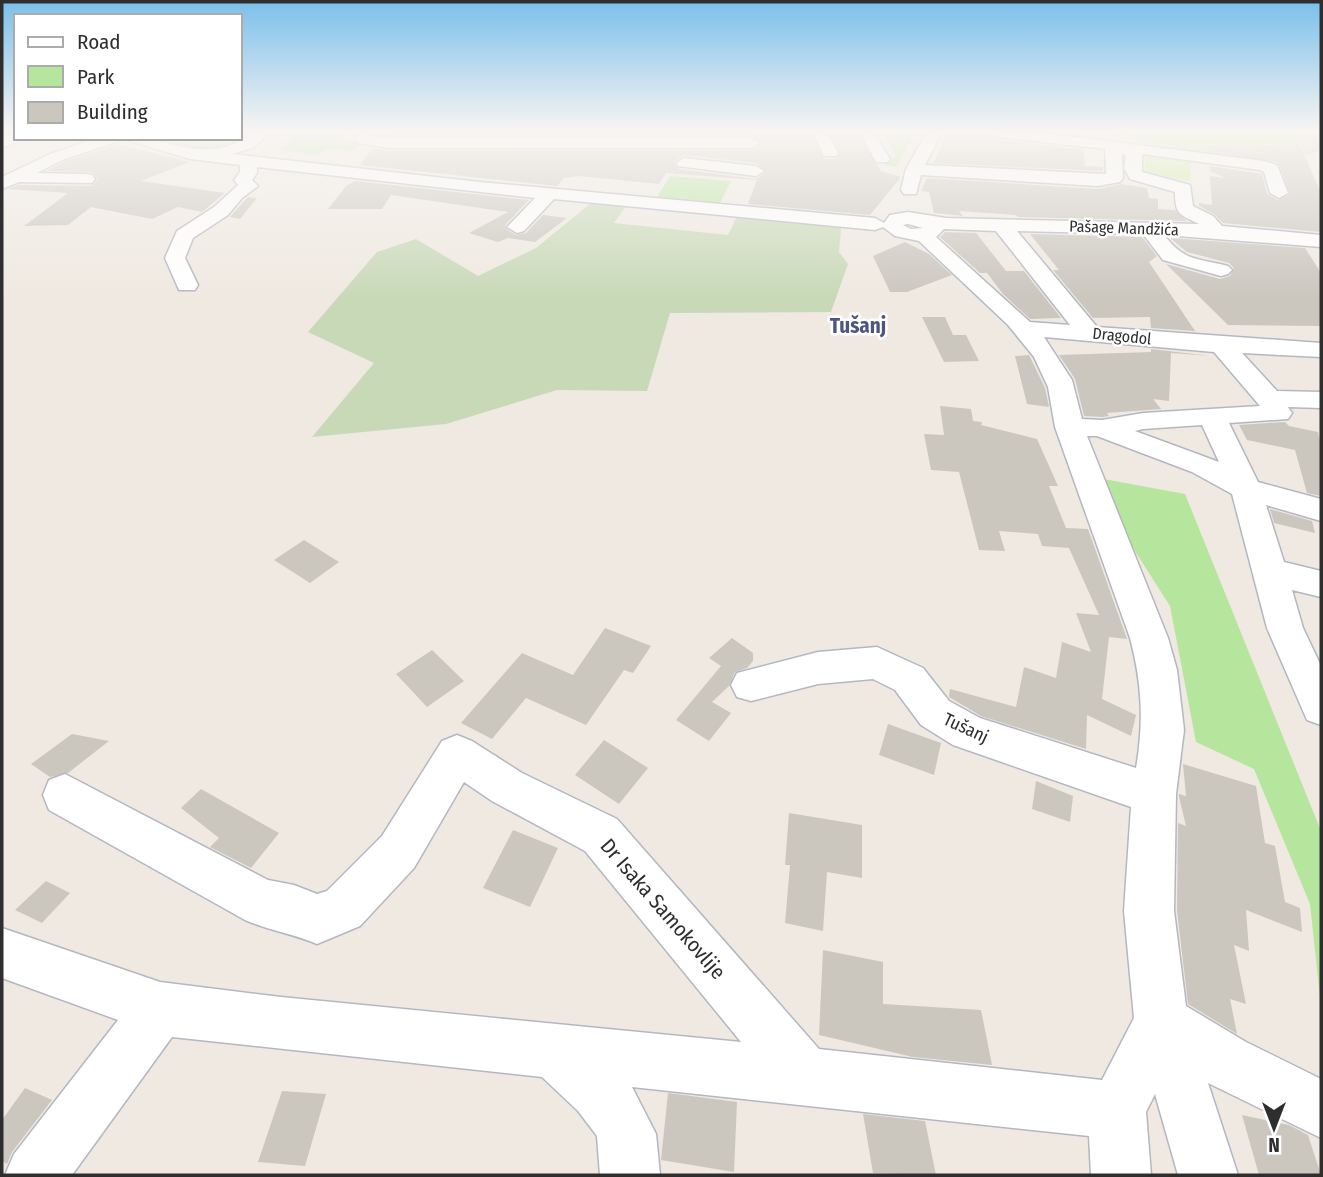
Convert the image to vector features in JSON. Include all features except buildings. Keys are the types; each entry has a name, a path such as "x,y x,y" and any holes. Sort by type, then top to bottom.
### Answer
{"street":[{"path":"187,285 175,258 184,235 221,211 236,194 247,187"},
{"name":"Pašage Mandžića","path":"482,187 550,194 737,199 910,225 1001,224 1148,228 1216,231 1321,241"},
{"path":"737,199 745,187"},
{"path":"911,187 908,201 910,225 1023,328 1056,373 1066,403 1085,427 1158,670 1163,730 1154,794 1149,911 1161,1021 1208,1175"},
{"path":"1177,187 1184,189 1184,209 1206,220 1216,231"},
{"path":"1277,187 1279,193"},
{"path":"517,227 550,194"},
{"path":"1001,224 1088,332"},
{"path":"1148,228 1170,256 1222,270"},
{"name":"Dragodol","path":"1023,328 1221,345 1321,349"},
{"path":"1221,345 1274,406 1321,423"},
{"path":"1085,427 1212,416 1321,400"},
{"path":"1212,416 1246,489 1285,628 1321,708"},
{"path":"1085,427 1202,465 1246,489 1321,510"},
{"path":"1267,571 1321,584"},
{"name":"Tušanj","path":"751,685 818,668 877,663 909,679 935,713 968,732 1154,794"},
{"name":"Dr Isaka Samokovlije","path":"65,794 262,903 294,909 317,919 343,909 398,852 457,754 508,787 601,835 805,1076"},
{"path":"2,953 160,1009 281,1024 1117,1110"},
{"path":"35,1175 160,1009"},
{"path":"1161,1021 1226,1062 1321,1109"},
{"path":"1121,1175 1117,1110 1161,1021"},
{"path":"554,1051 617,1110 632,1150 629,1175"}],"green space":[{"path":"663,187 728,187 719,205 656,199"},
{"path":"591,203 627,205 614,223 728,235 737,216 841,228 839,252 848,264 831,312 670,313 647,391 557,390 446,424 312,437 374,363 308,332 377,252 416,239 478,276 536,248"},
{"path":"1087,476 1185,494 1321,831 1321,1006 1310,904 1254,769 1196,742 1170,606"}],"district":[{"name":"Tušanj","path":"858,326"}]}
